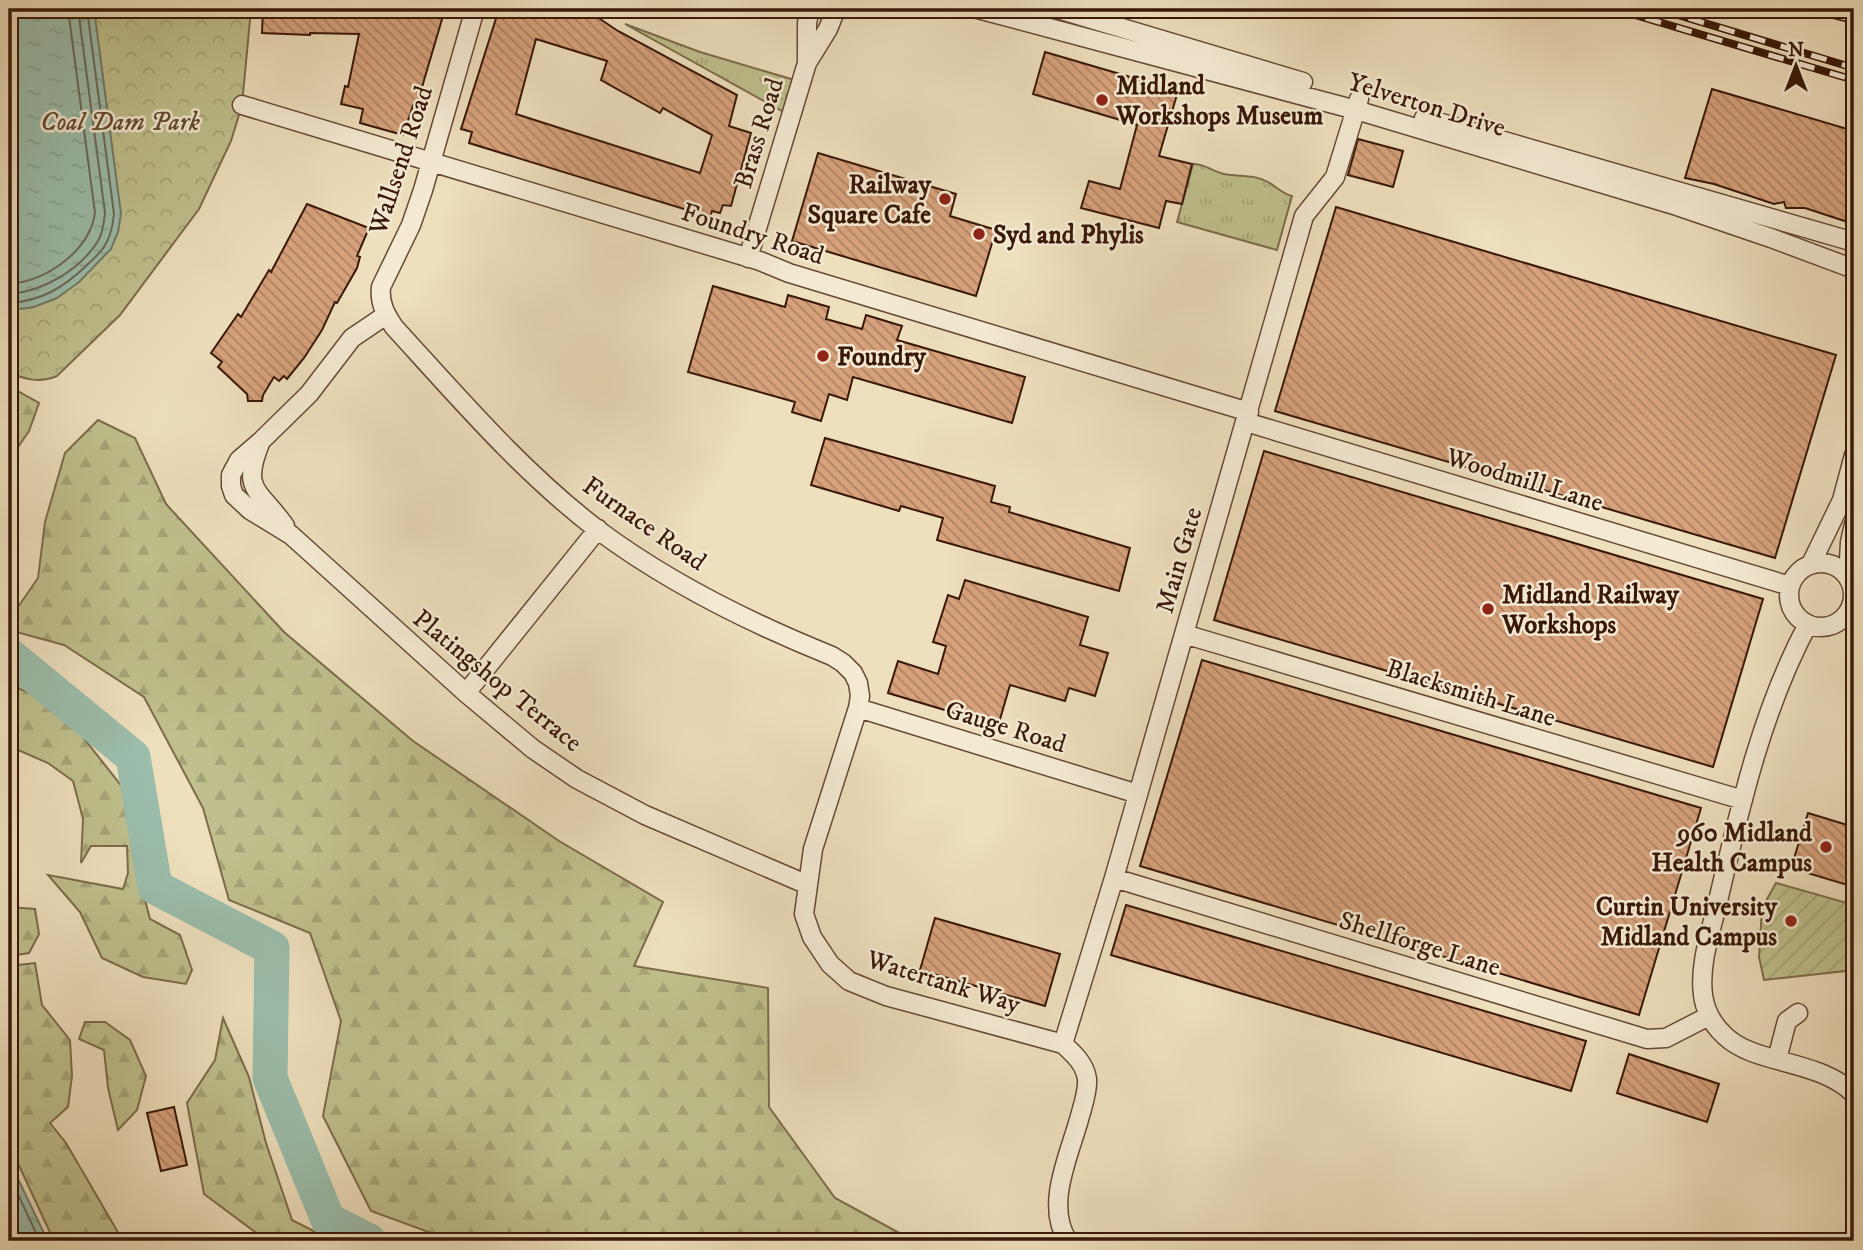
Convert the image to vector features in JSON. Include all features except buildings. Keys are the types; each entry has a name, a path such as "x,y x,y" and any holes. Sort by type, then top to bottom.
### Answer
{"street":[{"name":"Wallsend Road","path":"386,315 380,295 382,287 411,225 475,9"},
{"name":"Brass Road","path":"807,63 807,23 810,9"},
{"name":"Brass Road","path":"748,258 807,63 828,29 836,9"},
{"name":"Yelverton Drive","path":"978,9 1357,104 1854,242"},
{"name":"Yelverton Drive","path":"1058,9 1677,206 1854,270"},
{"name":"Main Gate","path":"1063,1044 1114,878 1304,215 1335,177 1357,104"},
{"name":"Foundry Road","path":"242,105 748,258 1247,417"},
{"name":"Platingshop Terrace","path":"386,315 352,338 309,394 261,441 251,468 253,487 291,534 466,693 533,749 577,779 645,815 808,886"},
{"name":"Furnace Road","path":"386,315 394,327 512,454 598,529 667,576 728,609 843,663 858,683 858,708"},
{"name":"Woodmill Lane","path":"1247,417 1790,586"},
{"path":"1811,564 1842,500 1854,455"},
{"path":"1851,581 1841,569 1832,564 1811,564 1802,569 1790,586 1789,594 1794,612 1808,624 1818,627 1846,622 1854,591 1851,581 1850,542 1854,524"},
{"path":"466,693 598,529"},
{"path":"1808,624 1773,701 1742,800 1704,965 1703,995 1709,1016 1726,1037 1749,1050 1819,1071 1846,1086 1854,1094"},
{"name":"Blacksmith Lane","path":"1184,634 1742,800"},
{"name":"Gauge Road","path":"858,708 1138,794"},
{"name":"Watertank Way","path":"858,708 813,849 804,914 812,937 830,964 849,981 886,996 1063,1044"},
{"name":"Shellforge Lane","path":"1114,878 1647,1039 1666,1038 1709,1016"},
{"path":"1777,1059 1787,1021 1798,1013"},
{"path":"1063,1044 1080,1060 1087,1079 1085,1100 1058,1196 1059,1219 1068,1241"}],"green space":[{"name":"Coal Dam Park","path":"9,9 251,9 242,105 231,141 199,209 120,315 57,376 39,380 27,379 9,372"},
{"path":"625,24 700,52 801,82 791,116"},
{"path":"1193,164 1224,174 1263,179 1292,196 1277,250 1177,222"},
{"path":"9,386 39,403 29,431 9,460"},
{"path":"98,420 135,438 166,504 284,632 413,741 559,841 663,902 634,966 768,988 769,1107 835,1198 914,1241 453,1241 371,1211 323,1116 341,1021 310,933 229,900 203,808 144,697 64,645 9,630 9,620 38,578 45,522 65,453"},
{"path":"9,678 20,689 57,704 123,788 129,819 141,846 142,888 150,919 180,935 192,970 186,984 143,977 102,958 80,912 48,875 123,889 128,873 127,846 91,846 81,863 83,819 73,781 48,763 9,746"},
{"path":"1776,883 1854,905 1854,970 1764,980 1759,957 1762,908"},
{"path":"9,907 35,909 39,934 29,953 9,956"},
{"path":"35,963 42,1005 70,1040 72,1076 68,1107 50,1123 66,1143 123,1241 54,1241 15,1157 9,1127 13,1059 9,1042 9,966"},
{"path":"223,1018 249,1077 266,1143 292,1220 333,1241 267,1241 204,1194 187,1103 215,1060"},
{"path":"85,1022 105,1022 130,1040 146,1076 137,1110 118,1130 108,1088 104,1050 79,1039"}],"water":[{"path":"9,9 94,9 121,214 111,249 79,282 57,298 34,307 12,310 9,310"},
{"path":"9,1160 43,1231 45,1241 9,1241"}],"waterway":[{"path":"9,655 133,757 155,887 272,948 270,1078 328,1220 369,1241"}],"railway":[{"path":"1615,9 1854,80"},
{"path":"1658,9 1854,68"},
{"path":"1809,9 1854,20"}],"place":[{"name":"Midland Workshops Museum","path":"1102,100"},
{"name":"Railway Square Cafe","path":"945,199"},
{"name":"Syd and Phylis","path":"979,234"},
{"name":"Foundry","path":"823,356"},
{"name":"Midland Railway Workshops","path":"1488,609"},
{"name":"960 Midland Health Campus","path":"1826,847"},
{"name":"Curtin University Midland Campus","path":"1791,921"}]}
